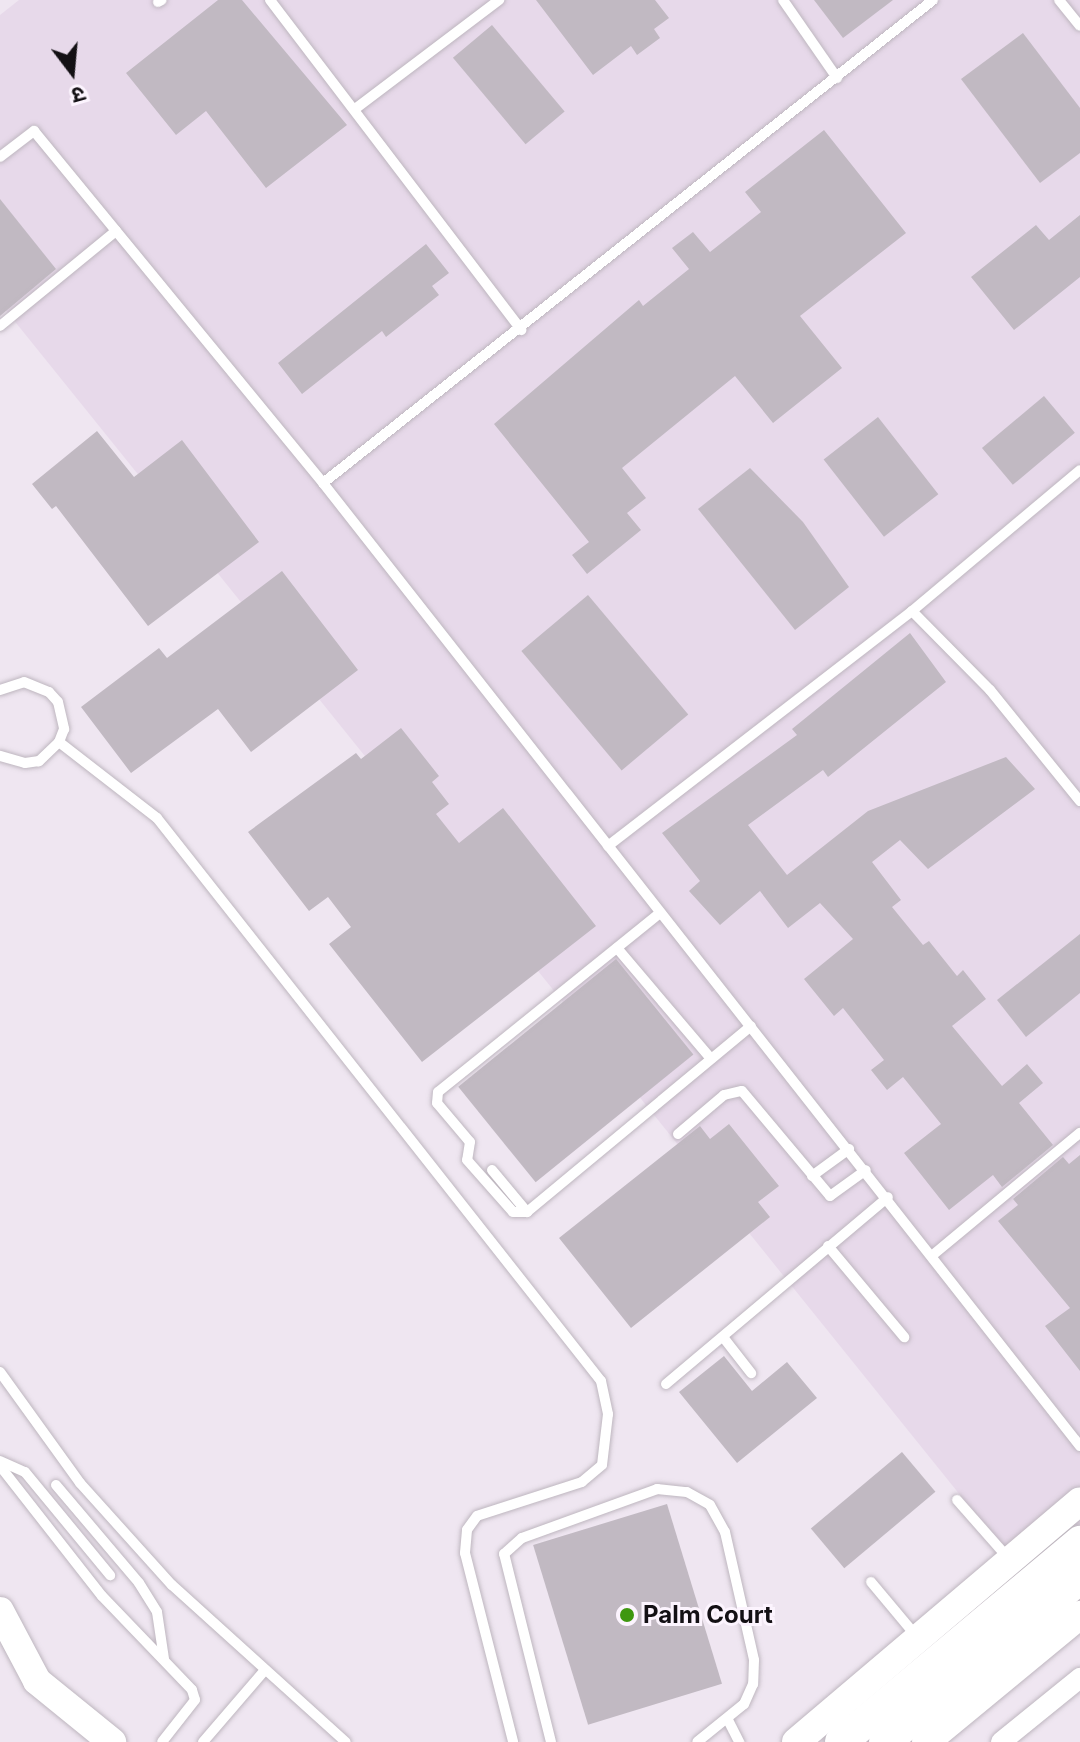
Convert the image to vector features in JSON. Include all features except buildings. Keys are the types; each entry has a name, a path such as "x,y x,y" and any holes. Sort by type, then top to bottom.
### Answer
{"main road":[{"path":"841,1742 1080,1542"},
{"path":"885,1742 1080,1578"}],"street":[{"path":"796,1742 1080,1501"},
{"path":"0,1611 37,1681"},
{"path":"926,1742 1080,1615"},
{"path":"0,1646 37,1681 112,1742"},
{"path":"1001,1742 1080,1678"}],"lane":[{"path":"270,0 521,330"},
{"path":"355,109 499,0"},
{"path":"783,0 837,78"},
{"path":"323,483 521,330 933,0"},
{"path":"1059,0 1080,26"},
{"path":"0,157 34,131 323,483 660,913 934,1254 1080,1446"},
{"path":"0,326 116,231"},
{"path":"608,846 912,611 1080,470"},
{"path":"912,611 990,690 1080,801"},
{"path":"0,690 24,682 49,692 63,715 59,742 39,761 11,762 0,756"},
{"path":"59,742 157,818 601,1381 608,1414 602,1465 582,1482 477,1516 467,1530 465,1553 513,1742"},
{"path":"660,913 436,1097 470,1142 467,1160 513,1212 527,1212 751,1026"},
{"path":"617,948 711,1059"},
{"path":"678,1134 724,1095 742,1091 830,1196 866,1170"},
{"path":"934,1254 1080,1133"},
{"path":"812,1176 849,1149"},
{"path":"492,1170 527,1212"},
{"path":"666,1384 888,1197"},
{"path":"828,1246 904,1337"},
{"path":"723,1337 751,1373"},
{"path":"0,1372 80,1483 172,1585 346,1742"},
{"path":"0,1463 25,1472 110,1575"},
{"path":"0,1463 93,1585 192,1690 195,1700 162,1742"},
{"path":"56,1485 139,1583 157,1612 165,1661"},
{"path":"551,1742 504,1554 522,1538 657,1489 687,1492 710,1505 725,1532 754,1660 753,1684 728,1720 697,1742"},
{"path":"957,1500 1010,1561"},
{"path":"871,1582 918,1639"},
{"path":"203,1742 264,1671"},
{"path":"728,1720 739,1742"}],"shaded area":[{"path":"19,0 1080,0 1080,1560 1039,1593 0,303 0,15"}],"place":[{"name":"Palm Court","path":"627,1615"}]}
